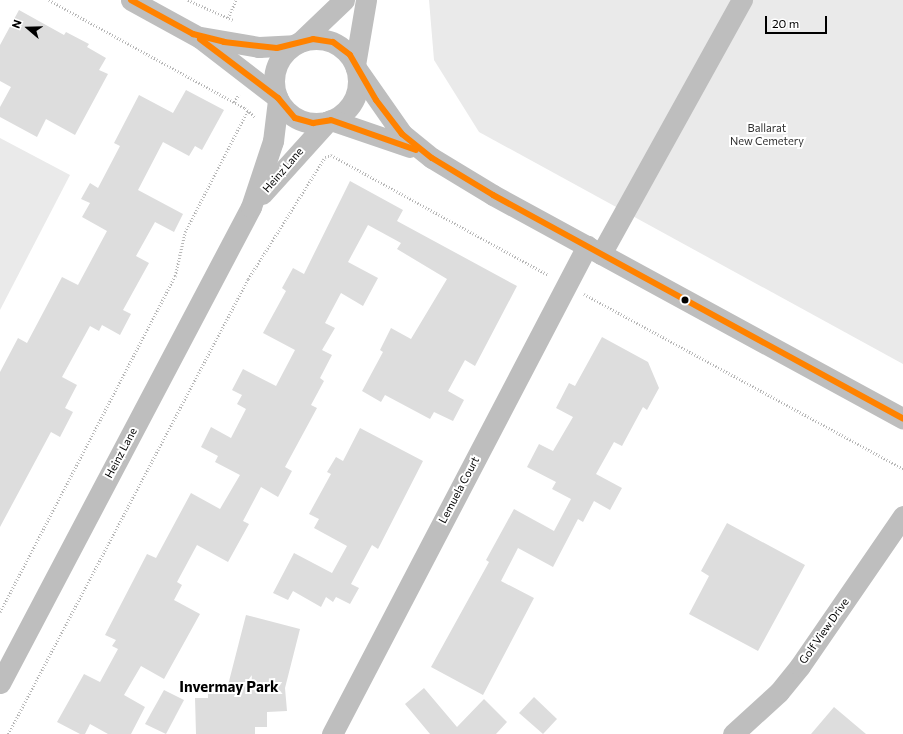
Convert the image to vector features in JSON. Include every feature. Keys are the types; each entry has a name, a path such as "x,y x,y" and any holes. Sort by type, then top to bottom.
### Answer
{"street":[{"path":"131,0 193,34 278,99 286,110 301,120 330,121 385,136 432,158 594,250 902,415"},
{"path":"278,99 274,82 275,70 284,54 344,0"},
{"path":"330,121 343,113 356,96 356,66 366,0"},
{"name":"Lemuela Court","path":"332,734 566,285 594,250 742,0"},
{"path":"193,34 259,47 296,44 320,39 333,42 345,50 402,134 432,158"},
{"name":"Heinz Lane","path":"0,683 243,223 263,175 275,131 278,99"},
{"name":"Heinz Lane","path":"243,223 265,190 303,146 330,121"},
{"name":"Golf View Drive","path":"733,734 779,692 800,666 903,516"}],"path":[{"path":"49,0 248,110 275,131"},
{"path":"228,18 236,0"},
{"path":"0,612 175,276 185,232 248,110"},
{"path":"303,146 325,157"},
{"path":"8,734 248,279 325,157 331,155 903,469"}],"green space":[{"name":"Ballarat New Cemetery","path":"429,0 903,0 903,364 479,132 434,60"},
{"path":"0,138 70,175 0,310"}],"building":[{"path":"19,10 64,35 66,32 89,44 87,47 106,58 99,70 108,74 75,135 46,119 37,137 0,117 0,107 11,87 0,81 0,45"},
{"path":"186,90 224,110 202,150 195,146 189,156 163,142 138,190 183,214 174,232 155,222 136,256 149,263 123,310 131,314 120,335 102,325 99,331 90,326 62,377 77,385 65,408 73,412 60,437 51,432 0,527 0,372 18,338 27,343 62,277 78,285 107,231 82,217 90,203 81,199 90,183 98,188 120,146 114,143 139,95 173,113"},
{"path":"350,181 403,210 397,221 517,286 475,366 465,360 448,391 464,400 453,421 434,412 430,419 385,395 381,402 362,391 383,352 380,350 391,328 411,339 447,279 397,249 401,243 368,225 348,262 378,278 363,306 341,293 325,323 335,328 322,350 332,355 320,378 324,381 311,405 317,408 285,467 292,471 278,497 261,487 243,521 249,524 228,562 197,545 177,582 182,585 174,600 200,614 164,679 141,666 124,695 145,707 131,734 108,734 90,724 85,734 80,734 57,722 84,674 100,682 118,649 112,646 116,640 105,635 147,554 156,558 191,493 220,509 240,475 215,462 218,456 201,447 211,427 231,438 246,409 237,404 242,395 232,390 243,369 276,386 295,350 263,333 286,291 282,288 293,268 304,274"},
{"path":"602,337 648,362 659,388 647,410 643,407 622,446 614,442 596,474 622,488 610,510 594,501 583,522 578,519 553,567 518,548 501,581 534,598 483,695 431,667 489,562 486,560 514,509 554,531 571,499 552,489 556,482 527,467 539,444 553,451 573,417 556,408 569,383 575,386"},
{"path":"360,428 423,461 378,549 372,545 351,584 359,588 350,604 336,597 333,602 326,597 321,607 293,591 288,600 273,593 294,553 332,573 347,546 314,528 319,519 309,514 331,474 327,472 336,457 343,461"},
{"path":"727,523 805,565 758,651 689,614 709,576 701,571"},
{"path":"246,615 300,629 285,688 287,711 267,712 267,727 255,727 255,734 196,734 195,698 208,698 208,689 227,689"},
{"path":"424,688 457,727 484,699 507,722 496,734 430,734 405,704"},
{"path":"164,690 184,700 166,734 145,724"},
{"path":"534,697 557,719 543,734 519,713"},
{"path":"834,707 866,734 811,734"}],"transit line":[{"path":"131,0 193,34 224,42 277,48 313,39 333,42 350,55 376,100 402,134 432,158 493,195 903,419"},
{"path":"200,39 278,98 295,118 313,123 331,120 416,150"}],"district":[{"name":"Invermay Park","path":"229,687"}]}
